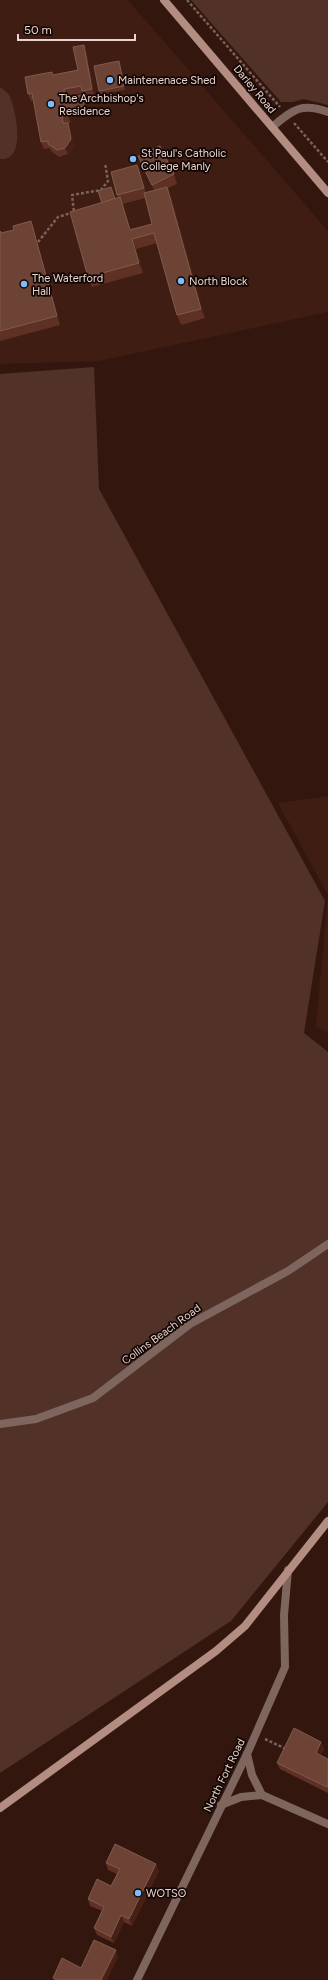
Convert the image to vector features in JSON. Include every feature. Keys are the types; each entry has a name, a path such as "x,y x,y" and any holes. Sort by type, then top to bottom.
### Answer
{"street":[{"name":"Darley Road","path":"164,0 328,193"},
{"path":"0,1808 216,1651 245,1626 328,1521"}],"lane":[{"path":"272,127 295,109 304,107 316,108 328,112"},
{"name":"Collins Beach Road","path":"0,1424 36,1419 93,1398 190,1324 288,1271 328,1244"},
{"name":"North Fort Road","path":"137,1980 247,1754 285,1667 284,1615 288,1570"},
{"path":"247,1754 252,1775 262,1795"},
{"path":"221,1805 241,1797 262,1795 327,1821"}],"path":[{"path":"187,0 328,162"},
{"path":"38,242 58,217 74,212 72,195 101,190 108,181 105,163"},
{"path":"273,1742 289,1750"}],"shaded area":[{"name":"St Paul's Catholic College Manly","path":"0,0 128,0 328,231 328,312 99,361 0,364"},
{"path":"191,0 328,0 328,105 303,99 293,102 281,102"},
{"path":"0,87 9,95 12,102 16,122 17,144 14,152 8,158 0,159"},
{"path":"94,367 99,489 325,901 304,1033 328,1052 328,1502 231,1621 0,1773 0,374"},
{"path":"328,796 328,895 278,803"},
{"path":"328,895 328,1033 316,1026"}],"building":[{"name":"The Archbishop's Residence","path":"84,45 92,89 82,91 81,86 64,89 65,99 82,95 84,106 67,109 68,116 62,117 63,123 68,123 71,139 65,148 57,150 48,144 48,141 41,142 32,93 28,94 25,77 52,72 53,75 78,70 73,47"},
{"name":"Maintenenace Shed","path":"119,61 124,86 99,91 94,66"},
{"path":"160,146 174,174 152,185 138,156"},
{"path":"137,165 144,188 117,195 111,172"},
{"path":"111,187 115,199 102,203 98,191"},
{"path":"167,187 201,309 177,315 154,233 132,239 139,263 88,277 70,212 120,197 130,230 152,224 144,193"},
{"name":"The Waterford Hall","path":"31,221 57,316 0,331 0,231 1,233 14,230 13,226"},
{"path":"294,1728 321,1742 316,1753 328,1759 327,1787 277,1763"},
{"path":"115,1844 156,1864 129,1919 121,1915 111,1937 94,1928 104,1907 88,1899 97,1879 111,1886 120,1869 106,1863"},
{"path":"94,1940 116,1950 101,1980 56,1980 53,1978 62,1958 81,1968"}],"place":[{"name":"Maintenenace Shed","path":"110,80"},
{"name":"The Archbishop's Residence","path":"51,104"},
{"name":"St Paul's Catholic College Manly","path":"133,159"},
{"name":"North Block","path":"181,281"},
{"name":"The Waterford Hall","path":"24,284"},
{"name":"WOTSO","path":"138,1893"}]}
